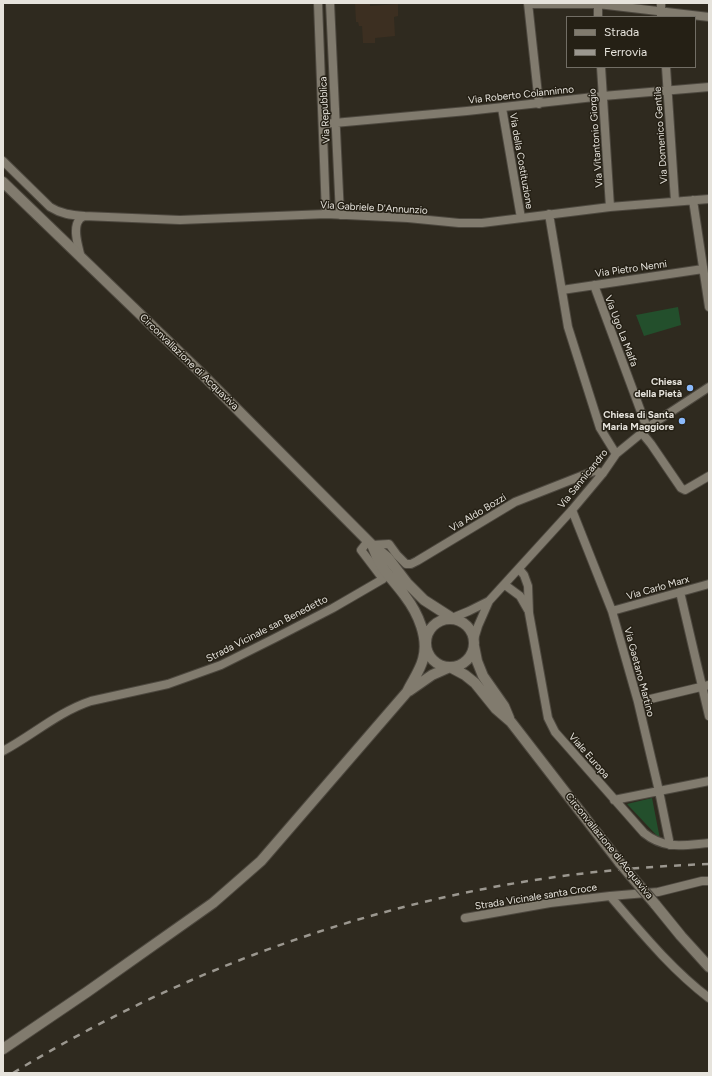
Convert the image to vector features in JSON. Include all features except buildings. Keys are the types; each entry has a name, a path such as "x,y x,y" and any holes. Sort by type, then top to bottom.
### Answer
{"main road":[{"name":"Circonvallazione di Acquaviva","path":"3,182 201,373 370,543"},
{"path":"370,543 388,558 407,583 424,600 452,618"},
{"path":"370,543 381,565 407,598 417,616 422,630 425,646 431,659 443,666 450,667 465,675 475,683 496,709 511,722"},
{"path":"3,1049 213,903 260,861 407,692 424,658 428,632 438,621 444,618 460,620 472,631 477,661 483,676 504,706 511,722"},
{"path":"407,692 432,675 464,663 472,652 474,642"},
{"name":"Circonvallazione di Acquaviva","path":"511,722 620,863 709,967"}],"street":[{"name":"Via Repubblica","path":"318,3 326,214"},
{"name":"Via Repubblica","path":"330,3 340,215"},
{"path":"540,104 528,3 612,5 709,17"},
{"path":"598,4 598,16"},
{"name":"Via Vitantonio Giorgio","path":"601,68 610,207"},
{"name":"Via Domenico Gentile","path":"666,68 675,201"},
{"name":"Via Roberto Colanninno","path":"323,124 709,87"},
{"name":"Via della Costituzione","path":"502,108 521,218"},
{"name":"Via Gabriele D'Annunzio","path":"3,161 50,207 58,212 84,216 180,220 326,214 408,218 459,223 482,223 610,207 709,199"},
{"path":"693,200 705,257 703,269 709,306"},
{"path":"549,214 568,327 600,428 616,454"},
{"path":"82,259 76,238 79,220 84,216"},
{"name":"Via Pietro Nenni","path":"562,290 703,269"},
{"name":"Via Ugo La Malfa","path":"594,285 645,431 651,444 681,488 685,490 709,476"},
{"name":"Via Sannicandro","path":"489,601 572,510 603,473 616,454 645,431 709,386"},
{"name":"Via Aldo Bozzi","path":"370,543 389,544 406,564 411,564 515,502 594,470 603,473"},
{"name":"Via Gaetano Martino","path":"572,510 612,611 638,702 659,790 670,845"},
{"name":"Strada Vicinale san Benedetto","path":"3,752 62,714 80,705 91,701 168,684 221,665 333,608 383,578 361,550 370,543"},
{"name":"Viale Europa","path":"518,569 524,575 528,586 529,613 546,707 551,725 561,740 651,839 659,843 677,846 709,843"},
{"name":"Via Carlo Marx","path":"612,611 709,584"},
{"name":"Viale Europa","path":"505,585 520,596 529,613"},
{"path":"680,592 706,686 709,716"},
{"path":"452,618 489,601"},
{"path":"474,642 478,626 489,601"},
{"path":"638,702 706,686"},
{"path":"614,800 709,781"},
{"path":"610,896 658,892 702,881 709,881"},
{"name":"Strada Vicinale santa Croce","path":"465,918 550,903 610,896 676,970 692,986 709,998"}],"shaded area":[{"path":"355,3 370,3 370,6 398,4 398,16 394,17 395,36 375,38 375,43 363,43 362,26 359,26 358,22 356,22"}],"green space":[{"path":"678,307 681,325 644,336 636,315"},
{"path":"652,798 660,839 627,804"}],"railway":[{"path":"13,1073 76,1037 140,1004 206,974 274,947 343,924 413,905 483,889 555,877 593,872 709,864"}],"place":[{"name":"Chiesa della Pietà","path":"690,388"},
{"name":"Chiesa di Santa Maria Maggiore","path":"682,421"}]}
